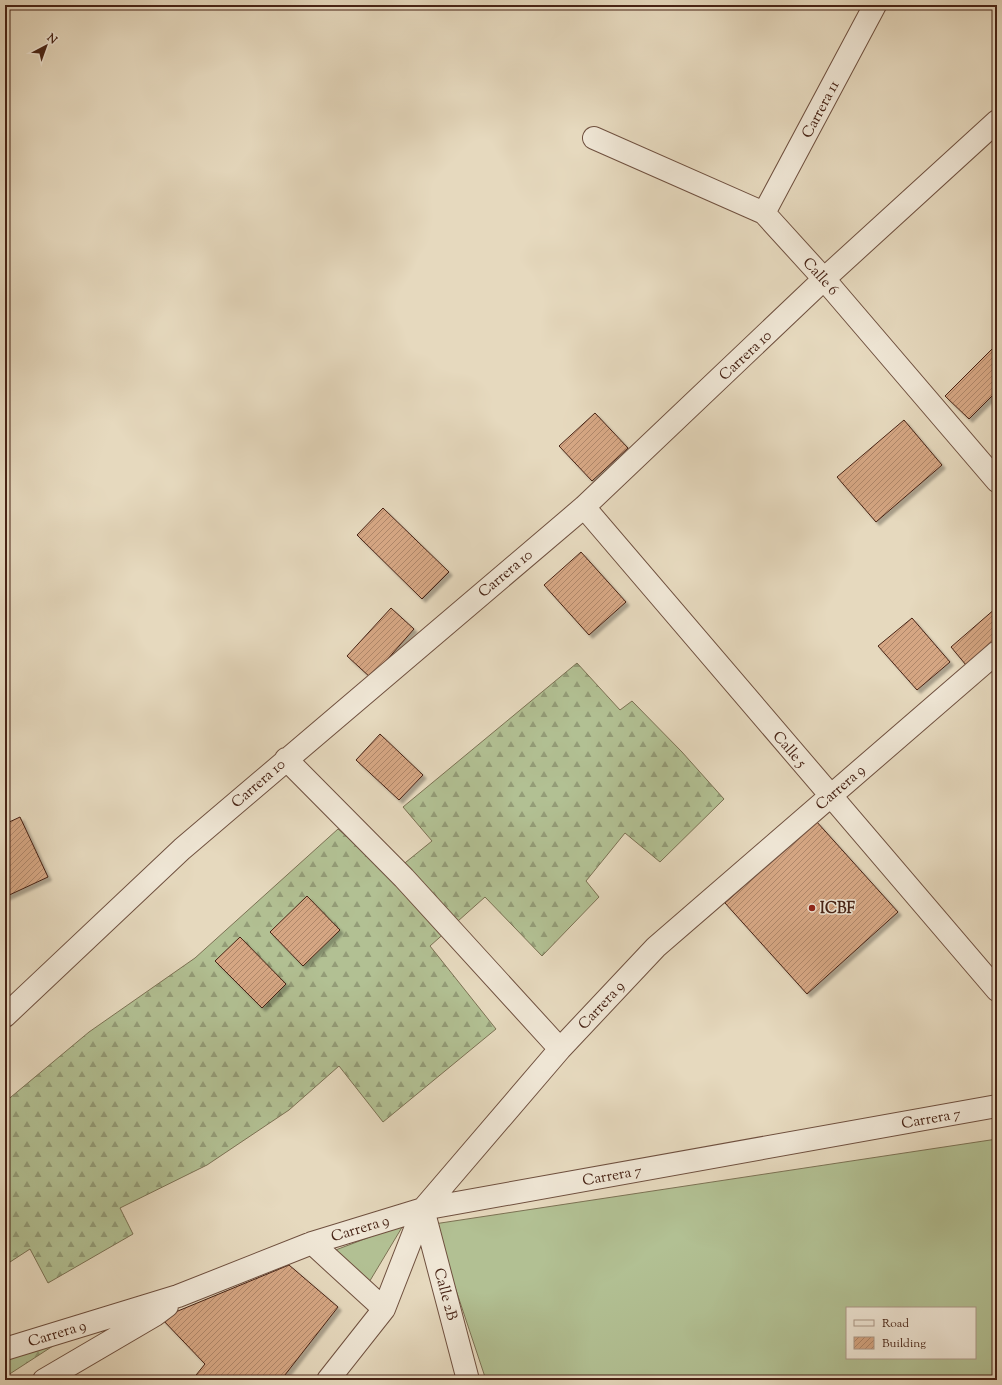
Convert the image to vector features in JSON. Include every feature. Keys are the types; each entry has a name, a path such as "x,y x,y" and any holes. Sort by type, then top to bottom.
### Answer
{"street":[{"name":"Carrera 11","path":"764,213 875,5"},
{"name":"Carrera 10","path":"5,1016 182,849 286,758 584,507 824,279 997,121"},
{"name":"Calle 6","path":"594,138 764,213 824,279 997,481"},
{"name":"Calle 5","path":"584,507 830,795 995,984"},
{"name":"Carrera 9","path":"5,1349 178,1296 312,1243 423,1209 560,1049 656,947 997,652"},
{"path":"286,758 404,878 560,1049"},
{"name":"Carrera 7","path":"423,1209 997,1106"},
{"path":"328,1380 384,1309 423,1209"},
{"name":"Calle 2B","path":"423,1209 468,1380"},
{"path":"312,1243 384,1309"},
{"name":"Carrera 9","path":"44,1380 156,1315 178,1296"}],"green space":[{"path":"577,663 620,710 632,701 682,752 724,799 660,862 625,833 586,881 599,897 542,956 485,897 430,946 496,1029 383,1122 339,1066 289,1110 207,1165 120,1208 133,1234 48,1283 30,1249 10,1262 5,1253 5,1102 89,1032 195,958 338,829 390,875 432,841 403,807"},
{"path":"997,1139 997,1380 486,1380 434,1224"},
{"path":"404,1224 368,1284 333,1251"},
{"path":"73,1333 5,1377 5,1355"}],"building":[{"path":"997,344 997,391 969,419 945,396"},
{"path":"595,413 628,448 592,481 559,446"},
{"path":"904,420 942,465 876,522 837,477"},
{"path":"383,508 449,572 422,599 357,535"},
{"path":"581,552 626,602 589,635 544,585"},
{"path":"391,608 414,629 371,678 347,656"},
{"path":"996,608 997,638 966,665 951,647"},
{"path":"912,618 950,662 917,690 878,646"},
{"path":"380,734 423,775 399,800 356,760"},
{"path":"20,817 48,877 5,897 5,824"},
{"name":"ICBF","path":"816,821 898,912 807,994 725,903"},
{"path":"307,896 340,930 303,966 270,932"},
{"path":"240,937 286,984 262,1008 215,961"},
{"path":"289,1265 338,1307 281,1380 192,1380 205,1364 161,1318"}],"place":[{"name":"ICBF","path":"812,908"}]}
